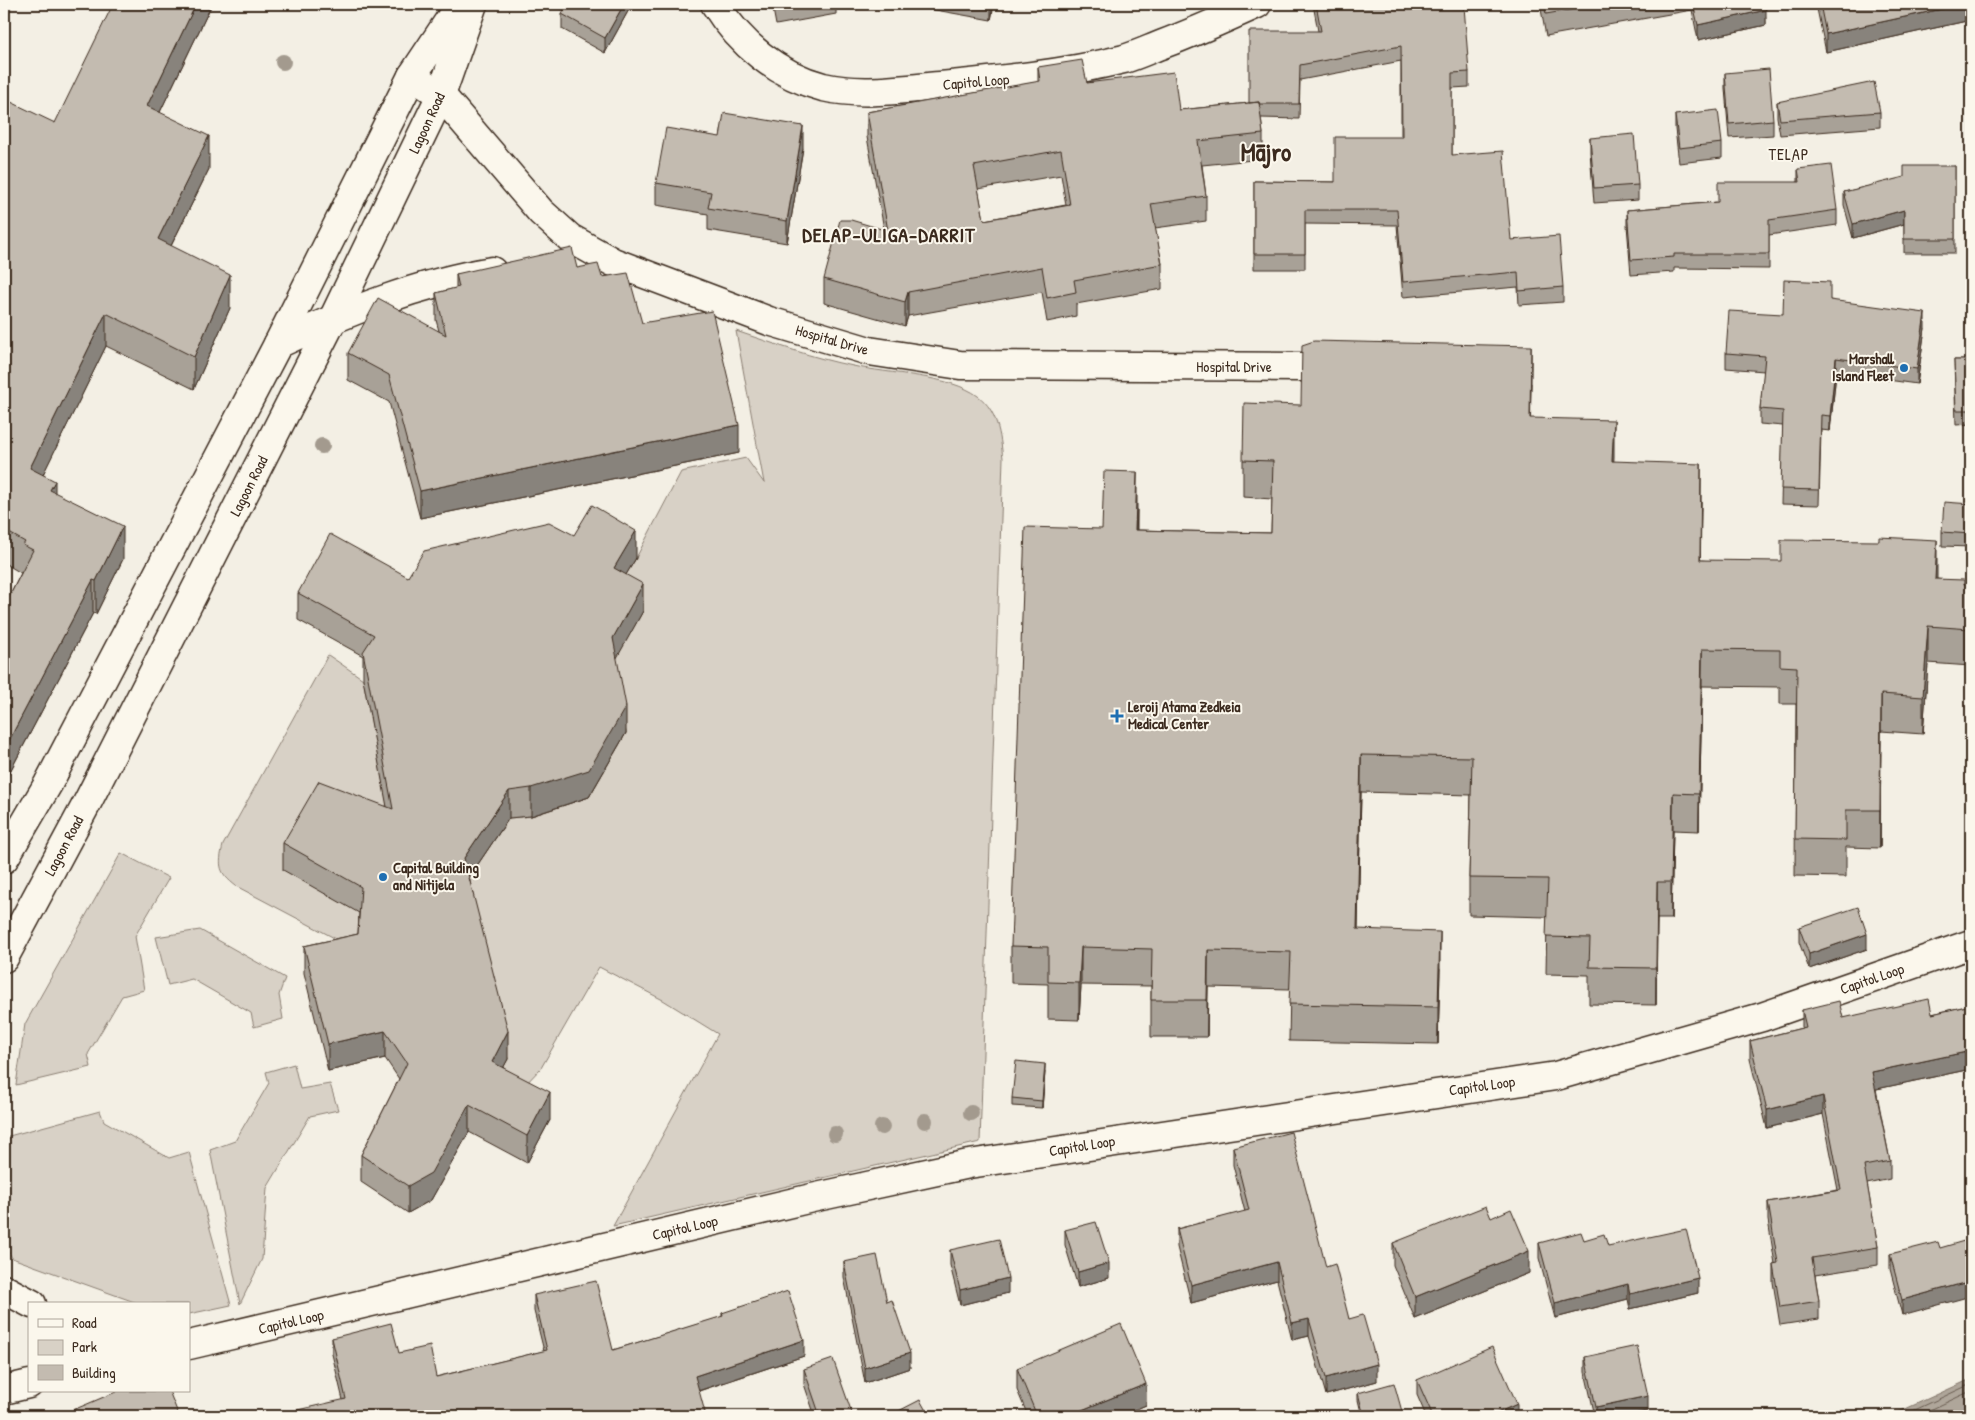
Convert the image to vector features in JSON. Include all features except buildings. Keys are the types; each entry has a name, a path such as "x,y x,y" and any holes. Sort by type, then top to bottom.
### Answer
{"street":[{"path":"4,860 48,784 278,344 412,76 460,4"},
{"name":"Lagoon Road","path":"4,958 86,805 334,317 441,95 472,4"},
{"name":"Capitol Loop","path":"715,4 727,23 746,44 770,63 796,77 852,92 881,92 1035,77 1126,58 1212,25 1257,4"},
{"name":"Hospital Drive","path":"412,76 441,95 541,212 570,238 613,262 769,321 870,351 950,364 1304,367"},
{"path":"556,260 613,262"},
{"path":"278,344 334,317 461,276 518,267"},
{"name":"Capitol Loop","path":"190,1346 802,1200 969,1164 1556,1076 1762,1017 1971,944"},
{"path":"4,1289 28,1302"},
{"path":"4,1390 28,1384"}],"green space":[{"path":"736,331 838,363 936,379 952,384 966,389 985,402 997,424 1003,458 980,1142 613,1226 718,1034 663,1000 599,967 541,1068 524,1086 500,1097 464,885 509,818 531,816 589,797 626,733 613,665 614,595 636,558 681,472 746,458 764,483"},
{"path":"328,655 363,679 387,804 371,828 359,951 236,886 223,873 220,864 223,845"},
{"path":"121,853 169,878 135,936 144,990 122,996 88,1054 91,1067 16,1085 25,1024"},
{"path":"200,930 285,978 279,995 283,1019 254,1027 251,1013 192,979 168,985 156,937"},
{"path":"294,1064 300,1089 330,1084 338,1110 310,1116 267,1188 262,1259 240,1304 210,1150 235,1141 269,1083 266,1072"},
{"path":"100,1111 104,1121 169,1158 189,1152 231,1305 190,1314 190,1302 134,1302 12,1258 4,1243 4,1170 9,1136"}],"water":[{"path":"1971,1379 1971,1416 1890,1416"}],"place":[{"name":"Marshall Island Fleet","path":"1904,368"},
{"name":"Leroij Atama Zedkeia Medical Center","path":"1117,716"},
{"name":"Capital Building and Nitijela","path":"383,877"}],"district":[{"name":"Mājro","path":"1266,152"},
{"name":"TEḶAP","path":"1789,154"},
{"name":"DELAP-ULIGA-DARRIT","path":"889,235"}]}
